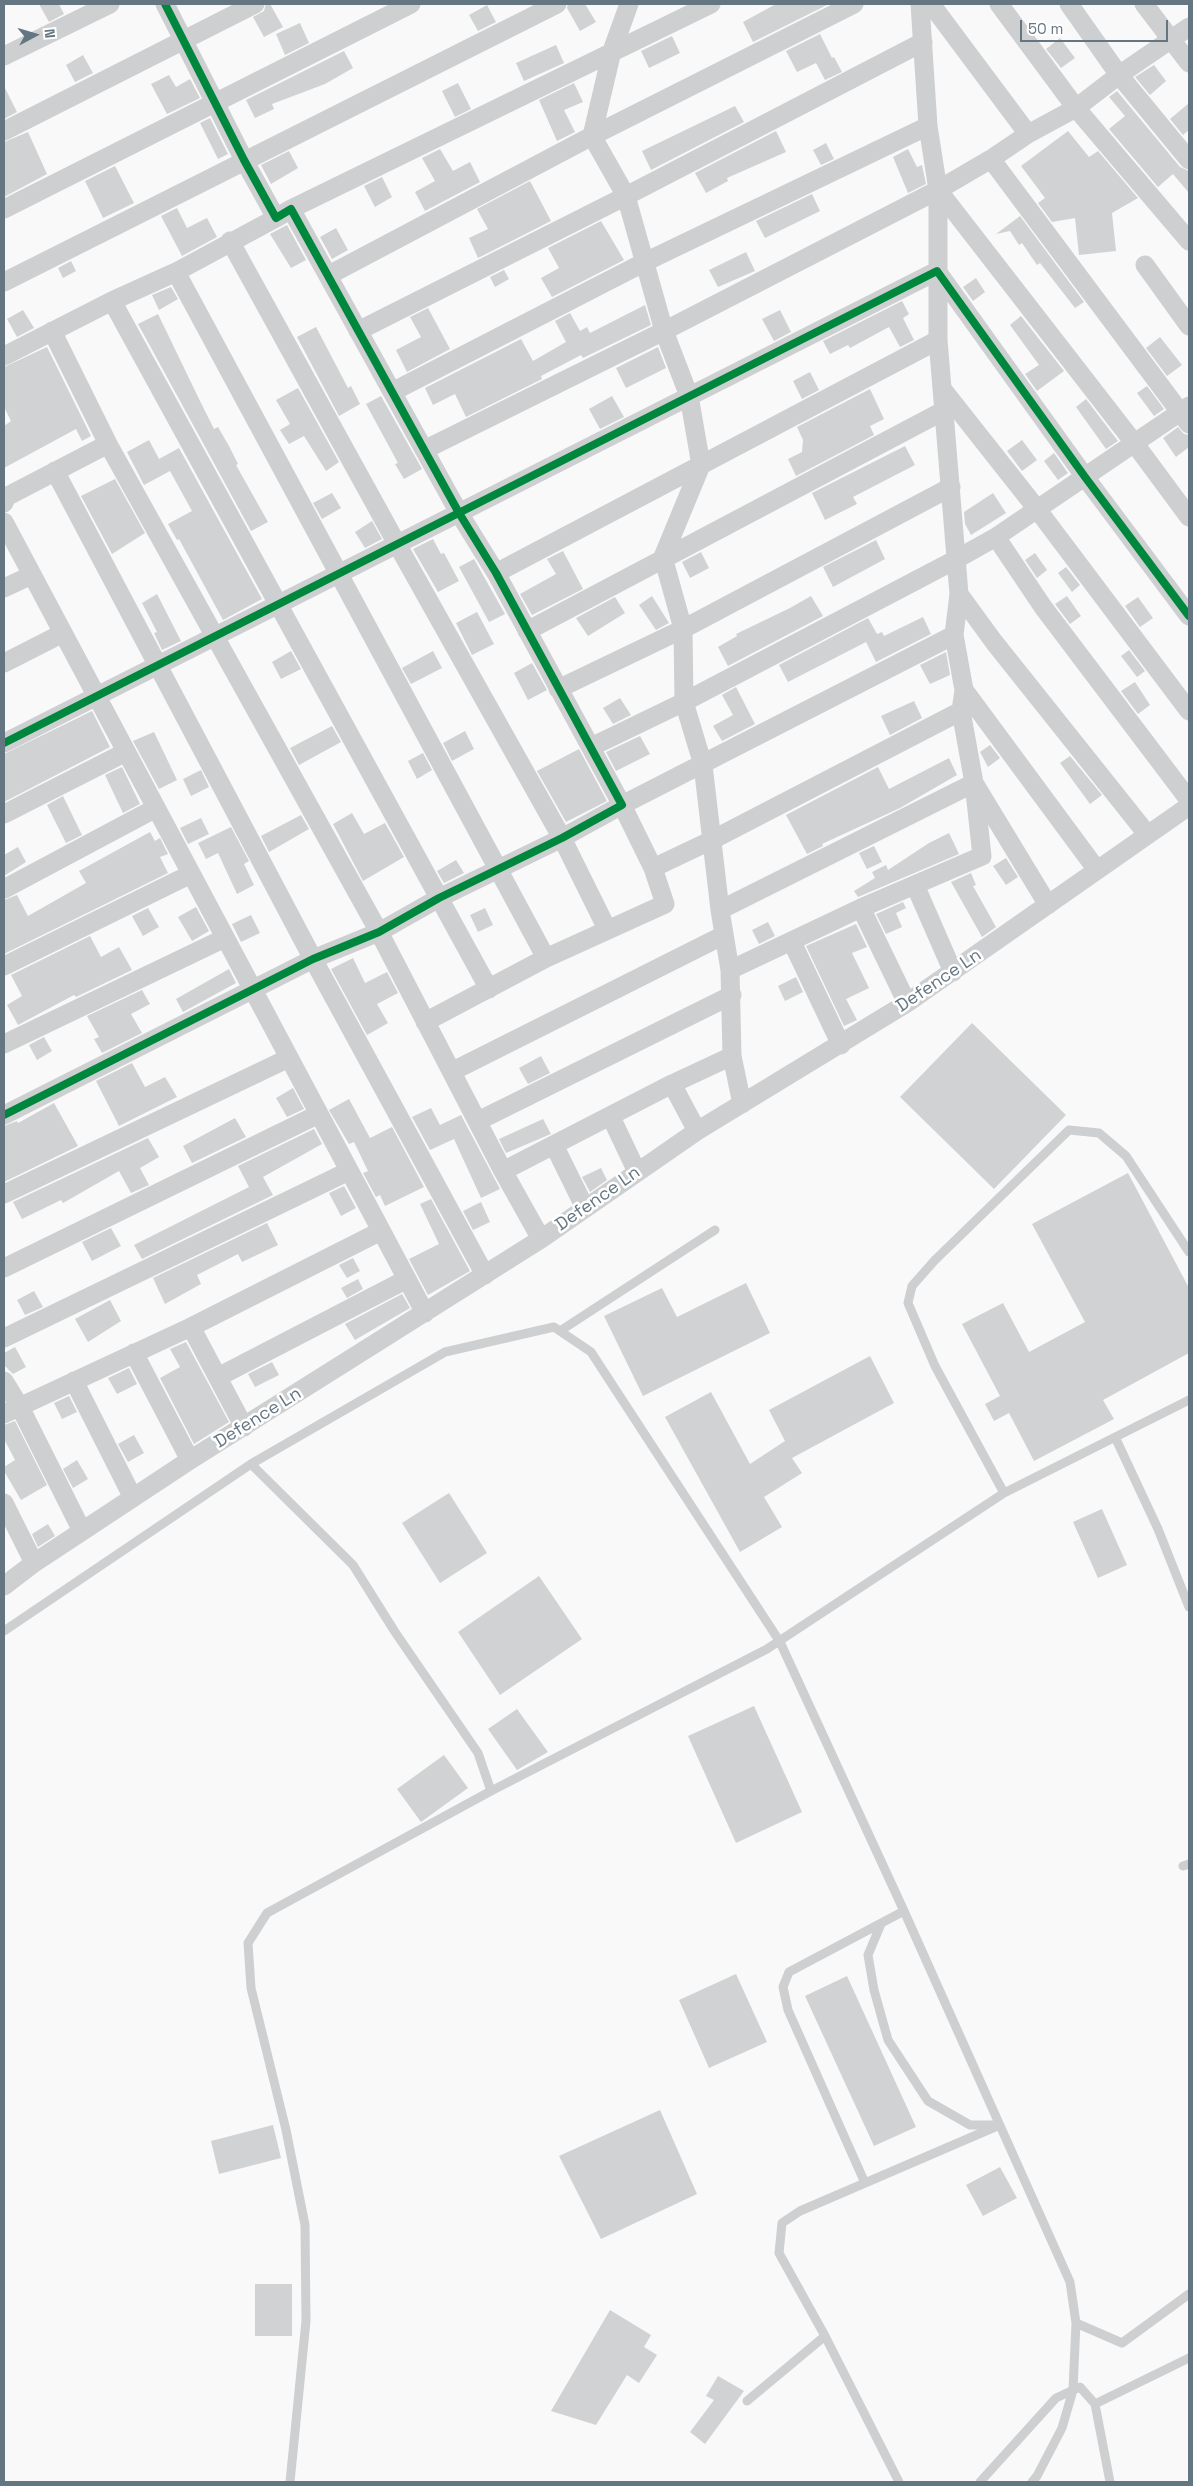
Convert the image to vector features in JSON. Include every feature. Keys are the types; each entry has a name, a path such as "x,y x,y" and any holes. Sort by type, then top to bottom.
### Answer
{"street":[{"path":"4,56 110,4"},
{"path":"165,4 244,160 328,274 459,513 496,573 622,805 653,868 665,904 607,928 425,1022"},
{"path":"4,131 255,4"},
{"path":"4,210 412,4"},
{"path":"4,282 557,4"},
{"path":"629,4 612,51 592,136 626,196 643,264 664,331 689,396 701,465 663,557 683,629 684,702 703,765 720,910 730,970 732,1056 742,1104"},
{"path":"4,356 112,301 176,272 230,241 284,214 612,51 711,4"},
{"path":"328,274 592,136 854,4"},
{"path":"730,970 861,908 982,856 974,783 961,711 964,690 954,636 959,594 938,340 938,190 928,126 920,4"},
{"path":"930,4 1028,134"},
{"path":"999,4 1076,108 1189,241"},
{"path":"1069,4 1119,74 1189,160"},
{"path":"1144,4 1189,63"},
{"path":"424,450 664,331 938,190 991,159 1028,134 1076,108 1119,74 1189,27"},
{"path":"358,331 626,196 923,42"},
{"path":"392,392 643,264 928,126"},
{"path":"591,747 684,702 955,560 996,536 1135,444 1186,414 991,159"},
{"path":"938,190 1135,444 1189,517"},
{"path":"230,241 562,838 607,928"},
{"path":"1145,265 1189,326"},
{"path":"4,743 278,604 340,575 397,544 937,271"},
{"path":"937,271 1085,477 1189,616"},
{"path":"176,272 546,958"},
{"path":"112,301 489,989"},
{"path":"52,331 108,444 378,932 503,1171 541,1239"},
{"path":"496,573 938,340"},
{"path":"943,390 1037,509 1189,711"},
{"path":"527,631 663,557 945,410"},
{"path":"4,503 6,497 108,444"},
{"path":"54,471 159,664 313,959 485,1275"},
{"path":"558,689 683,629 951,487"},
{"path":"4,522 425,1313"},
{"path":"996,536 1043,607 1189,800"},
{"path":"4,588 32,574"},
{"path":"959,594 994,642 1147,834"},
{"path":"4,663 63,633"},
{"path":"4,1115 253,991 313,959 378,932 439,898 562,838 622,805 954,636"},
{"path":"964,690 1097,870"},
{"path":"653,868 712,840 961,711"},
{"path":"4,814 126,752"},
{"path":"974,783 1048,905"},
{"path":"720,910 974,783"},
{"name":"Defence Ln","path":"4,1586 34,1563 190,1460 541,1239 697,1131 908,1004 1189,806"},
{"path":"4,889 156,808"},
{"path":"4,966 191,874"},
{"path":"915,884 953,972"},
{"path":"861,908 908,1004"},
{"path":"452,1071 724,935"},
{"path":"4,1044 225,938"},
{"path":"792,942 841,1045"},
{"path":"478,1121 732,995"},
{"path":"503,1171 672,1084 732,1056"},
{"path":"4,1194 289,1058"},
{"path":"672,1084 697,1131"},
{"path":"4,1268 319,1114"},
{"path":"611,1117 637,1172"},
{"path":"554,1145 585,1208"},
{"path":"4,1338 349,1171"},
{"path":"12,1410 191,1327 381,1231"},
{"path":"218,1377 406,1279"},
{"path":"191,1327 244,1427"},
{"path":"134,1353 190,1460"},
{"path":"4,1381 12,1410 82,1531"},
{"path":"74,1381 133,1498"},
{"path":"4,1503 34,1563"}],"lane":[{"path":"1004,1492 935,1366 908,1303 912,1286 935,1260 1069,1130 1099,1133 1126,1156 1189,1252"},
{"path":"560,1331 715,1230"},
{"path":"4,1631 251,1464 445,1352 554,1327 591,1352 780,1642 904,1911 1070,2282 1076,2323 1073,2390 1062,2428 1032,2482"},
{"path":"290,2482 306,2321 305,2225 286,2130 251,1988 248,1943 267,1913 492,1791 780,1642 1004,1492 1189,1400"},
{"path":"1115,1437 1158,1529 1189,1607"},
{"path":"251,1464 353,1565 395,1632 478,1753 492,1791"},
{"path":"866,2183 788,2010 783,1987 789,1972 904,1911"},
{"path":"881,1924 868,1955 874,1990 888,2040 928,2101 970,2125 999,2125"},
{"path":"899,2482 825,2336 779,2253 782,2223 800,2211 999,2125"},
{"path":"1076,2323 1122,2343 1189,2294"},
{"path":"747,2401 825,2336"},
{"path":"1095,2404 1189,2358"},
{"path":"980,2482 1056,2398 1080,2386 1095,2404 1110,2482"}],"building":[{"path":"39,4 59,4 64,14 49,22"},
{"path":"266,4 270,4 283,27 264,37 253,17 264,11"},
{"path":"568,4 585,4 596,22 580,31 567,8"},
{"path":"776,4 829,4 753,42 743,22"},
{"path":"487,5 496,22 478,31 469,15"},
{"path":"300,23 309,43 285,55 276,34"},
{"path":"820,34 832,58 834,57 842,72 825,80 816,63 797,72 786,51"},
{"path":"672,36 680,53 649,68 641,51"},
{"path":"1060,38 1075,58 1061,68 1046,49"},
{"path":"556,45 564,63 524,81 516,63"},
{"path":"344,51 353,68 325,84 272,104 274,109 255,118 246,100"},
{"path":"83,55 93,73 75,82 66,65"},
{"path":"1154,65 1166,81 1150,95 1135,77"},
{"path":"169,75 176,87 190,79 200,98 167,114 151,84"},
{"path":"458,83 471,109 455,117 442,91"},
{"path":"574,83 583,102 564,110 575,132 557,141 539,100"},
{"path":"4,86 17,112 4,119"},
{"path":"1117,91 1180,167 1189,171 1189,193 1173,174 1158,187 1109,129 1125,116 1109,97"},
{"path":"1189,103 1189,130 1183,135 1170,119"},
{"path":"735,106 744,122 651,170 642,151"},
{"path":"210,118 228,154 218,159 200,123"},
{"path":"776,131 786,152 727,178 728,181 706,193 695,173"},
{"path":"1068,131 1089,157 1098,151 1138,198 1112,213 1116,251 1079,255 1075,218 1052,222 1038,203 1045,198 1021,166"},
{"path":"28,132 47,174 4,197 4,142"},
{"path":"826,143 834,159 821,165 813,150"},
{"path":"440,149 453,171 470,162 480,182 425,211 415,192 435,181 422,158"},
{"path":"908,149 917,167 922,165 926,184 908,193 893,157"},
{"path":"289,151 298,168 271,184 261,165"},
{"path":"115,166 134,203 103,218 85,181"},
{"path":"382,177 392,197 375,207 364,186"},
{"path":"530,181 551,221 478,258 469,238 488,229 477,209"},
{"path":"812,194 820,211 765,238 756,221"},
{"path":"177,208 187,228 207,218 217,237 182,256 161,216"},
{"path":"1020,216 1084,302 1075,308 1040,263 1037,265 1022,243 1019,245 1010,231 996,234"},
{"path":"601,221 624,260 552,297 541,278 559,268 548,248"},
{"path":"287,225 306,260 291,268 270,234"},
{"path":"336,228 348,250 332,259 320,237"},
{"path":"746,252 755,271 718,287 709,270"},
{"path":"71,261 76,271 63,278 58,268"},
{"path":"504,270 509,279 495,287 490,277"},
{"path":"976,278 985,292 973,301 963,287"},
{"path":"171,287 178,299 159,310 152,295"},
{"path":"902,301 909,314 903,318 914,340 900,347 889,327 850,348 848,345 830,354 823,341"},
{"path":"645,305 651,325 583,358 581,355 541,376 542,379 466,417 455,394 433,405 425,388 521,339 533,361 566,342 555,321 570,313 580,331 587,327 590,333"},
{"path":"428,308 450,349 407,372 396,350 421,337 410,317"},
{"path":"23,310 34,328 17,337 7,319"},
{"path":"780,310 791,332 774,341 762,319"},
{"path":"158,314 214,429 218,427 238,464 236,465 268,522 251,531 138,324"},
{"path":"1021,316 1064,371 1037,391 1025,374 1039,365 1010,325"},
{"path":"316,327 348,388 351,386 360,404 339,416 297,337"},
{"path":"1160,337 1182,365 1167,376 1146,348"},
{"path":"47,347 91,436 82,441 76,429 4,468 4,426 11,421 4,407 4,367"},
{"path":"658,347 666,368 626,388 616,368"},
{"path":"810,372 819,390 802,399 793,381"},
{"path":"1147,386 1164,409 1154,416 1137,393"},
{"path":"298,388 339,462 326,471 304,436 289,444 280,430 290,424 276,400"},
{"path":"870,389 884,419 870,426 874,435 796,476 788,459 802,452 803,440 797,427"},
{"path":"381,396 422,469 404,479 395,464 398,463 366,404"},
{"path":"612,396 624,417 600,429 589,409"},
{"path":"1086,399 1118,441 1106,449 1076,407"},
{"path":"1178,427 1184,434 1189,435 1189,447 1176,457 1163,438"},
{"path":"149,440 159,459 179,448 262,599 223,620 179,539 177,540 168,524 192,511 170,471 144,485 127,452"},
{"path":"1022,440 1037,460 1022,471 1007,451"},
{"path":"905,446 915,465 853,497 857,504 825,520 812,493"},
{"path":"1054,453 1068,473 1058,480 1044,461"},
{"path":"115,479 145,533 112,554 81,496"},
{"path":"332,493 341,508 322,519 313,503"},
{"path":"993,493 1006,513 971,535 965,524 964,512"},
{"path":"372,521 382,539 365,548 355,532"},
{"path":"433,539 441,554 444,553 459,581 438,592 413,549"},
{"path":"876,540 885,559 833,587 823,567"},
{"path":"563,551 583,589 532,615 520,594 556,574 547,559"},
{"path":"701,552 709,568 690,578 682,562"},
{"path":"1035,553 1047,570 1037,578 1025,560"},
{"path":"474,559 505,614 489,622 459,567"},
{"path":"1066,567 1080,585 1072,592 1058,573"},
{"path":"157,594 181,641 162,650 154,633 157,632 142,603"},
{"path":"652,596 669,623 656,630 639,605"},
{"path":"811,596 823,616 728,666 718,647 737,636 736,634"},
{"path":"1067,596 1081,616 1070,624 1055,604"},
{"path":"615,597 625,613 588,636 576,618"},
{"path":"1138,597 1153,618 1140,627 1125,606"},
{"path":"477,612 494,644 472,655 456,623"},
{"path":"923,617 931,634 876,662 866,642 788,682 779,665 868,618 877,634 882,632 884,636"},
{"path":"1129,650 1145,671 1137,677 1121,656"},
{"path":"291,651 301,669 281,679 272,662"},
{"path":"433,651 442,668 411,684 402,668"},
{"path":"946,652 950,675 930,684 920,665"},
{"path":"532,663 547,690 528,700 514,673"},
{"path":"1135,682 1150,705 1138,714 1121,691"},
{"path":"736,687 755,724 722,741 713,726 733,715 722,695"},
{"path":"620,698 631,715 613,724 603,708"},
{"path":"914,701 922,718 890,735 881,716"},
{"path":"92,711 110,747 4,802 4,754"},
{"path":"332,726 341,742 299,765 290,748"},
{"path":"465,731 474,749 452,761 443,743"},
{"path":"154,732 177,780 159,789 133,741"},
{"path":"640,736 650,754 616,771 606,752"},
{"path":"990,745 1000,758 988,767 980,752"},
{"path":"579,749 607,801 566,822 537,771"},
{"path":"423,753 432,770 417,779 408,761"},
{"path":"1070,756 1102,795 1090,804 1060,763"},
{"path":"949,758 957,775 900,808 822,844 823,846 807,854 786,815 878,767 889,789"},
{"path":"122,767 140,804 123,813 105,775"},
{"path":"201,770 209,787 191,796 183,779"},
{"path":"63,796 82,835 66,843 47,805"},
{"path":"352,813 364,834 385,823 404,857 363,881 333,824"},
{"path":"301,815 309,829 269,852 261,836"},
{"path":"201,818 209,834 188,844 180,828"},
{"path":"231,827 249,861 244,864 254,885 237,894 218,853 206,859 198,843"},
{"path":"150,832 155,841 160,838 168,854 160,857 168,873 4,954 4,900 17,895 28,916 86,883 79,871"},
{"path":"949,833 959,854 858,897 854,891 875,878 872,872 886,865 888,870 929,843"},
{"path":"874,846 882,862 867,869 859,853"},
{"path":"18,847 26,862 4,876 4,855"},
{"path":"1006,858 1018,877 1006,885 993,866"},
{"path":"456,860 464,873 444,883 437,871"},
{"path":"971,873 976,885 973,886 996,927 982,937 951,882"},
{"path":"903,902 906,908 896,913 902,927 886,934 876,914"},
{"path":"196,907 209,931 192,941 178,917"},
{"path":"148,908 159,927 143,936 132,916"},
{"path":"485,908 493,925 478,932 470,915"},
{"path":"251,915 260,933 241,942 232,924"},
{"path":"768,922 775,936 759,944 752,930"},
{"path":"856,924 867,947 852,953 869,988 846,999 857,1020 844,1026 806,946"},
{"path":"90,936 101,957 119,947 132,970 76,997 74,995 18,1025 7,1005 22,996 11,975"},
{"path":"353,958 365,983 387,972 398,993 377,1004 388,1023 367,1035 331,969"},
{"path":"229,969 236,983 183,1012 176,999"},
{"path":"796,977 803,992 785,1001 778,986"},
{"path":"142,990 150,1004 131,1014 142,1033 102,1053 94,1039 99,1037 87,1016"},
{"path":"972,1023 1066,1115 994,1189 900,1097"},
{"path":"44,1037 52,1051 37,1060 29,1045"},
{"path":"541,1056 550,1073 528,1084 519,1068"},
{"path":"132,1063 145,1087 165,1077 177,1097 119,1126 96,1081"},
{"path":"293,1088 304,1109 287,1117 276,1098"},
{"path":"349,1099 370,1138 392,1127 424,1187 385,1206 380,1195 376,1197 363,1173 368,1171 354,1142 349,1144 329,1110"},
{"path":"54,1103 78,1146 4,1182 4,1126 17,1121 18,1123"},
{"path":"431,1108 440,1125 461,1115 500,1189 481,1198 454,1139 430,1150 412,1117"},
{"path":"235,1118 246,1137 192,1163 183,1146"},
{"path":"543,1119 551,1134 506,1153 499,1139"},
{"path":"314,1129 322,1144 263,1177 273,1195 142,1259 134,1245 249,1187 238,1166"},
{"path":"148,1138 159,1157 140,1168 149,1185 131,1193 119,1171 63,1203 61,1200 22,1219 13,1202"},
{"path":"601,1168 607,1180 590,1192 582,1177"},
{"path":"1128,1173 1189,1288 1189,1353 1103,1400 1114,1419 1034,1461 1009,1413 994,1421 985,1404 1000,1396 962,1324 1003,1303 1029,1352 1085,1322 1032,1224"},
{"path":"344,1186 356,1208 341,1216 329,1193"},
{"path":"431,1199 470,1271 428,1295 409,1259 439,1244 420,1204"},
{"path":"481,1202 490,1222 473,1230 463,1211"},
{"path":"267,1223 278,1245 242,1262 238,1254 197,1275 201,1284 165,1304 153,1278"},
{"path":"111,1228 121,1246 92,1261 82,1242"},
{"path":"353,1258 360,1271 347,1278 339,1265"},
{"path":"358,1279 363,1289 347,1298 341,1288"},
{"path":"746,1283 770,1333 643,1396 604,1316 662,1288 677,1317"},
{"path":"34,1291 43,1307 25,1315 17,1300"},
{"path":"402,1294 410,1308 355,1340 345,1324"},
{"path":"110,1300 121,1321 88,1342 75,1319"},
{"path":"186,1342 229,1422 194,1444 160,1378 180,1367 170,1349"},
{"path":"15,1347 26,1367 13,1374 4,1365 4,1353"},
{"path":"870,1356 894,1403 792,1458 802,1473 764,1497 782,1527 740,1552 665,1417 711,1392 750,1464 785,1441 769,1410"},
{"path":"272,1362 279,1375 255,1387 248,1374"},
{"path":"129,1368 137,1384 117,1394 108,1378"},
{"path":"69,1396 77,1412 62,1419 54,1403"},
{"path":"15,1421 47,1485 21,1500 4,1471 4,1467 15,1460 4,1439 4,1425"},
{"path":"134,1435 144,1453 128,1462 118,1444"},
{"path":"77,1460 88,1479 73,1488 63,1469"},
{"path":"449,1493 487,1553 440,1583 402,1523"},
{"path":"1102,1509 1127,1565 1098,1578 1073,1522"},
{"path":"48,1524 55,1536 38,1547 32,1534"},
{"path":"539,1576 582,1639 500,1695 458,1632"},
{"path":"754,1706 802,1812 736,1843 688,1736"},
{"path":"517,1709 548,1752 517,1770 488,1729"},
{"path":"444,1755 468,1788 421,1822 397,1789"},
{"path":"736,1974 767,2042 709,2068 679,2000"},
{"path":"847,1976 916,2127 874,2146 805,1996"},
{"path":"660,2110 697,2194 601,2239 559,2156"},
{"path":"273,2125 281,2158 219,2174 211,2141"},
{"path":"1000,2167 1017,2198 983,2216 966,2185"},
{"path":"255,2284 292,2284 292,2336 255,2336"},
{"path":"610,2310 651,2335 644,2347 657,2355 639,2383 627,2375 596,2425 551,2411"},
{"path":"718,2376 744,2391 705,2444 690,2432 714,2400 706,2396"}],"cycle path":[{"path":"4,1115 313,959 379,932 439,898 562,838 622,805 496,573 459,513 291,209 276,218 244,160 165,4"},
{"path":"4,743 937,271 1085,477 1189,616"}]}
